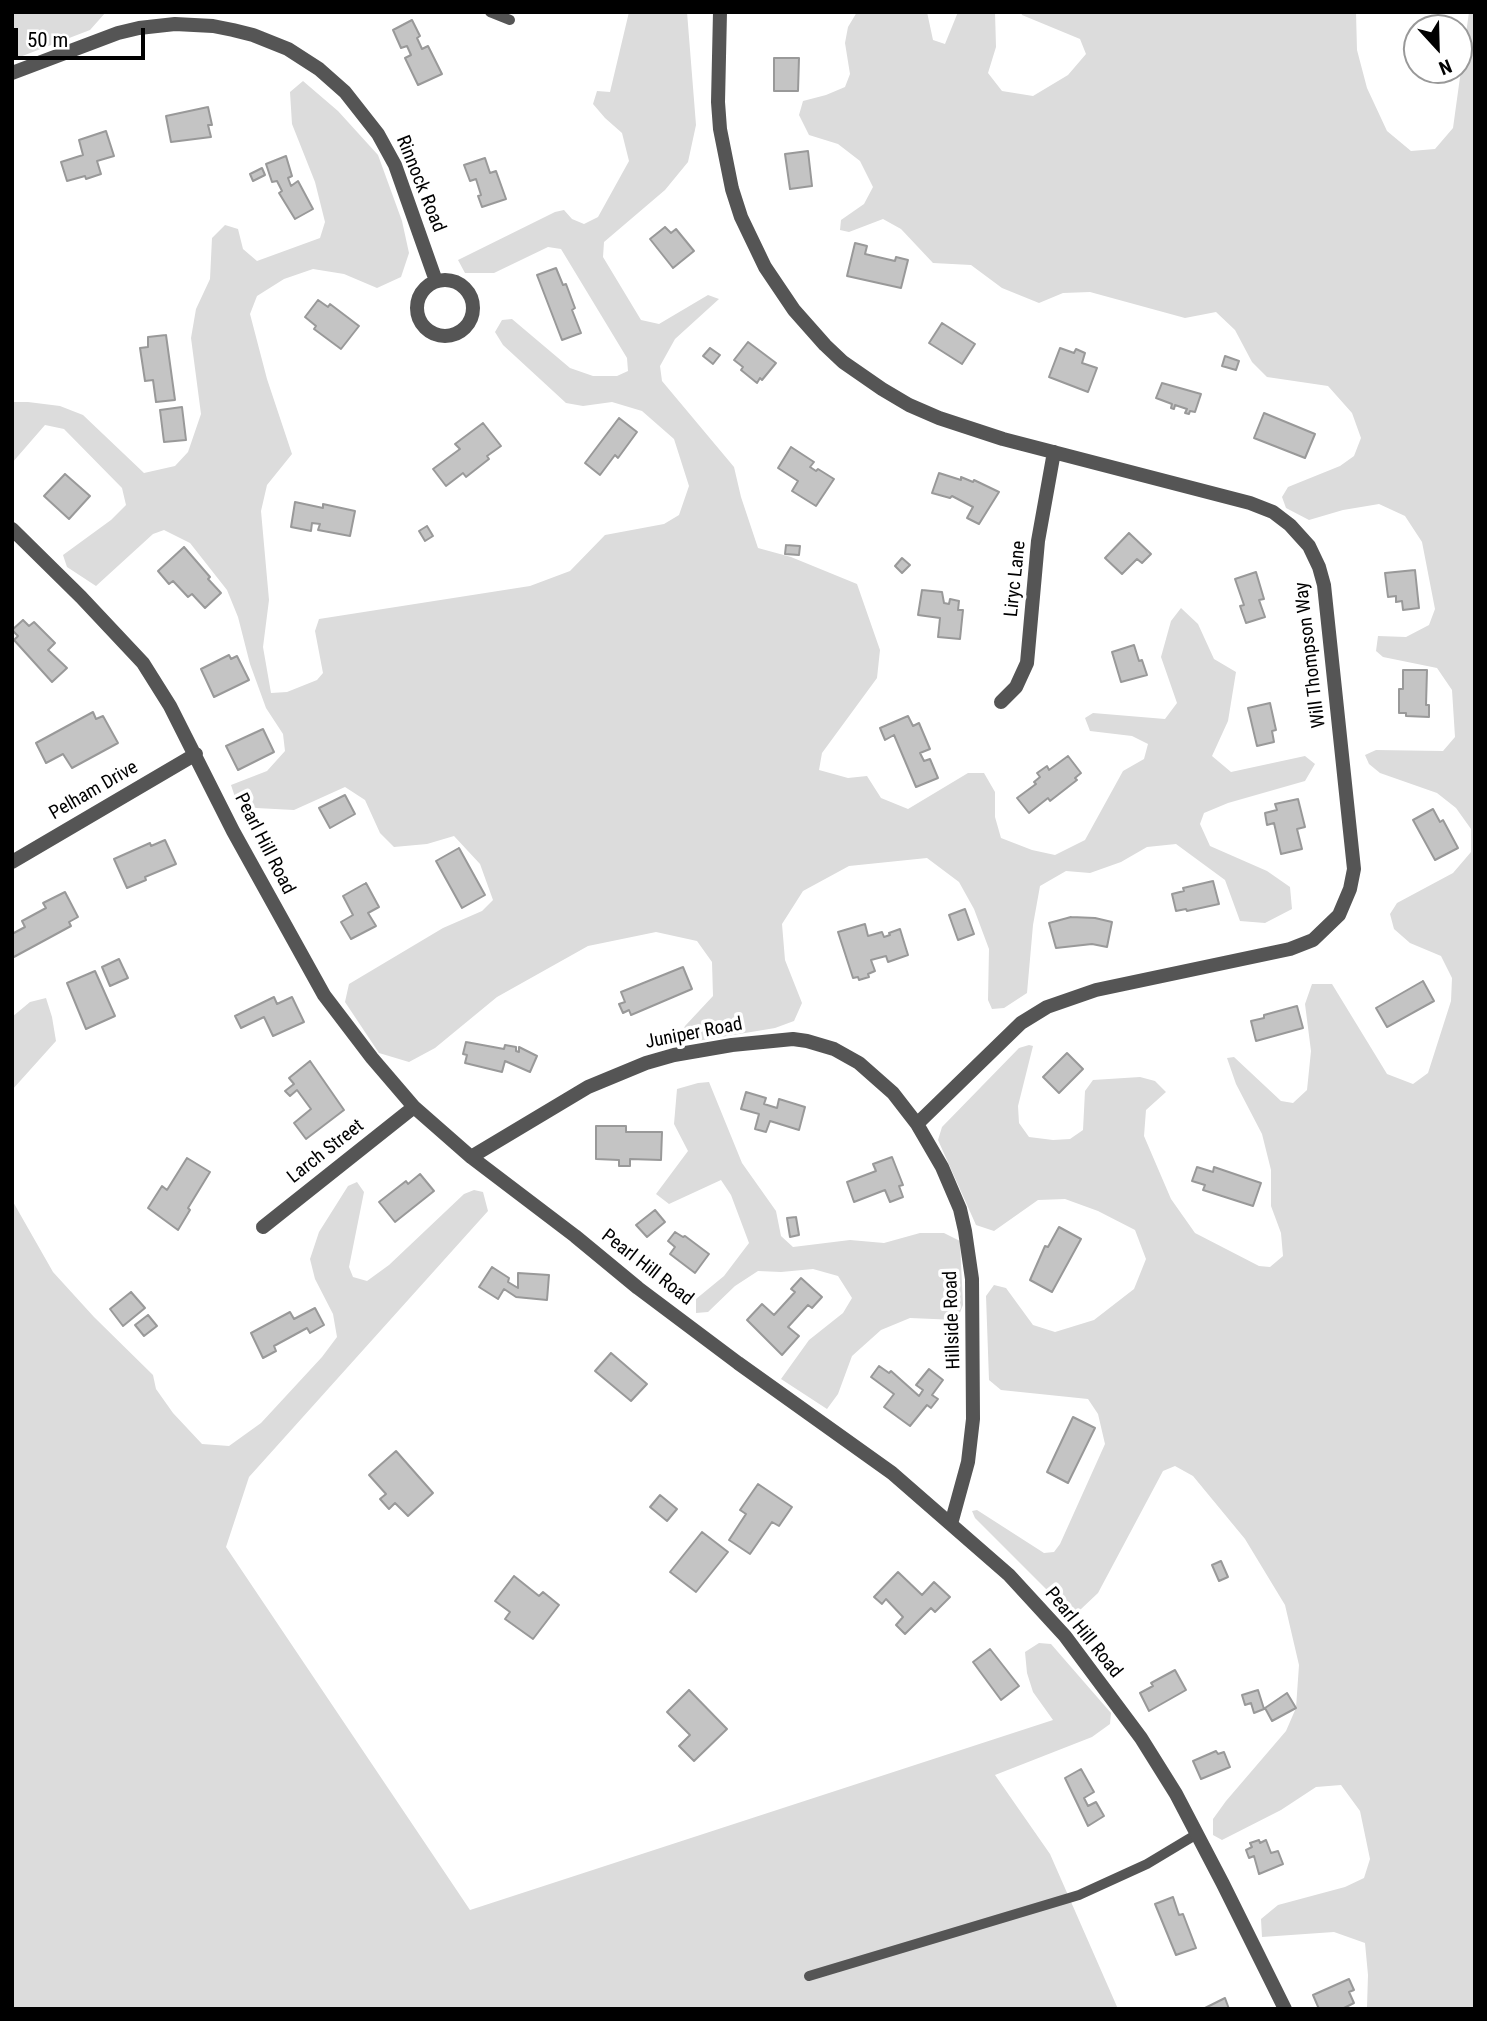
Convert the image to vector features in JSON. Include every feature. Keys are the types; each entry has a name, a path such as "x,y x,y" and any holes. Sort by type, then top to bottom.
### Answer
{"street":[{"name":"Will Thompson Way","path":"720,12 718,102 724,159 732,188 753,244 765,267 794,310 825,345 843,362 909,405 980,432 1250,503 1273,512 1290,525 1309,546 1324,585 1353,859 1353,879 1339,915 1325,931 1301,945 1077,995 1034,1014 1010,1033 917,1124"},
{"name":"Rinnock Road","path":"12,73 105,37 139,28 166,25 213,26 253,35 288,49 319,69 338,86 357,105 378,134 395,165 436,281"},
{"name":"Liryc Lane","path":"1000,702 1016,687 1027,663 1038,541 1054,452"},
{"name":"Pearl Hill Road","path":"12,529 105,621 143,663 324,995 414,1107 471,1157 730,1357 892,1473 1009,1575 1065,1636 1141,1738 1197,1834 1285,2009"},
{"name":"Pelham Drive","path":"12,862 195,754"},
{"name":"Juniper Road","path":"471,1157 557,1104 615,1075 674,1055 763,1041 807,1041 846,1055 882,1082 917,1124"},
{"name":"Larch Street","path":"262,1227 414,1107"},
{"name":"Hillside Road","path":"917,1124 942,1167 960,1209 972,1279 974,1376 971,1438 968,1462 951,1524"}],"lane":[{"path":"490,12 510,20"},
{"path":"809,1976 1079,1895 1147,1864 1197,1834"}],"shaded area":[{"path":"12,12 106,12 90,30 12,60"},
{"path":"629,12 687,12 696,125 688,162 665,190 604,242 603,257 641,320 659,324 708,295 719,299 675,339 660,366 662,381 734,467 758,548 791,557 857,584 880,650 877,678 822,753 819,770 848,778 867,776 881,798 908,809 968,773 984,773 995,792 995,817 1001,838 1032,850 1055,855 1085,840 1123,771 1144,759 1148,744 1132,736 1090,731 1085,718 1093,713 1165,719 1177,703 1161,657 1171,621 1181,608 1198,624 1214,659 1236,672 1228,721 1212,756 1231,772 1305,756 1315,764 1305,781 1228,803 1204,813 1200,824 1210,846 1267,871 1290,887 1292,909 1265,923 1240,921 1225,880 1176,844 1147,847 1121,862 1090,873 1066,871 1040,886 1033,925 1027,993 1004,1008 992,1009 988,1000 989,949 974,909 959,882 927,858 849,866 803,891 782,924 785,960 802,1003 794,1021 775,1028 697,1041 686,1038 682,1032 685,1026 713,996 712,962 697,941 656,932 588,946 497,997 435,1048 409,1062 379,1053 345,1002 349,984 443,928 482,911 493,900 480,864 454,836 427,844 394,847 380,833 365,800 345,787 294,810 256,808 236,800 231,785 267,771 285,751 283,734 266,708 227,590 190,543 164,530 153,534 96,586 67,567 63,555 111,520 126,505 122,488 64,429 45,425 12,463 12,402 60,406 83,415 144,473 175,466 188,452 201,414 191,338 196,309 210,279 212,238 225,225 238,229 243,249 257,261 320,238 325,222 315,182 292,124 290,92 303,81 338,111 378,155 402,221 409,253 401,277 377,288 344,274 313,269 284,279 257,296 250,314 267,379 292,454 267,485 261,511 269,600 263,647 271,693 287,692 317,680 323,673 315,631 319,619 530,586 570,571 605,535 664,524 679,515 689,486 674,439 642,411 612,402 583,406 566,403 503,345 495,332 502,320 512,319 570,368 593,376 617,376 628,371 627,358 561,249 548,247 494,273 465,273 458,260 555,212 564,210 572,219 584,224 598,217 629,161 622,133 593,104 597,91 610,92"},
{"path":"857,12 927,12 933,40 945,44 958,12 995,12 996,47 988,73 1002,91 1033,96 1068,75 1086,54 1080,39 1022,15 1021,12 1356,12 1357,50 1367,88 1387,131 1411,151 1435,149 1453,128 1459,84 1473,84 1473,14 1469,14 1475,12 1475,2009 1370,2009 1367,2007 1365,1943 1334,1932 1262,1937 1261,1919 1278,1905 1345,1887 1364,1878 1370,1859 1360,1811 1341,1785 1316,1787 1281,1810 1222,1840 1213,1835 1213,1819 1286,1731 1296,1708 1299,1665 1285,1605 1245,1539 1193,1476 1175,1466 1163,1471 1098,1593 1080,1610 1068,1611 975,1518 972,1511 977,1510 1044,1553 1054,1552 1105,1444 1098,1414 1088,1399 1001,1390 989,1380 986,1296 994,1285 1006,1288 1033,1325 1055,1332 1094,1320 1134,1289 1146,1259 1135,1230 1098,1211 1065,1199 1038,1200 994,1231 976,1225 938,1140 942,1127 1019,1048 1029,1045 1033,1046 1018,1106 1019,1123 1029,1137 1070,1139 1083,1130 1085,1091 1093,1080 1140,1077 1155,1081 1166,1092 1146,1110 1144,1136 1171,1199 1195,1233 1259,1266 1270,1267 1283,1256 1281,1233 1271,1206 1271,1170 1262,1134 1236,1084 1227,1058 1234,1057 1281,1101 1293,1103 1307,1090 1311,1051 1305,1004 1312,984 1332,984 1387,1074 1413,1084 1428,1073 1451,1001 1452,978 1441,956 1410,943 1394,929 1390,914 1397,903 1453,873 1471,852 1471,829 1456,808 1437,793 1380,773 1369,764 1365,755 1376,750 1443,751 1455,737 1452,690 1437,668 1383,657 1376,651 1378,636 1406,637 1429,625 1435,609 1422,542 1405,516 1379,504 1343,510 1309,520 1286,508 1282,497 1288,487 1340,466 1354,456 1361,438 1352,413 1328,386 1267,377 1252,362 1235,330 1216,312 1185,318 1090,292 1063,293 1039,303 1002,288 971,265 933,263 901,229 883,219 849,232 840,230 841,220 864,204 873,187 860,161 838,144 809,135 799,115 803,101 845,87 850,74 845,43 848,27"},
{"path":"46,998 56,1041 12,1090 12,1017 30,1002"},
{"path":"709,1082 742,1163 776,1211 781,1236 793,1247 850,1240 884,1243 920,1233 944,1233 960,1241 963,1305 957,1320 910,1318 881,1330 852,1356 838,1394 827,1409 781,1379 809,1340 843,1313 852,1298 838,1276 813,1269 758,1271 735,1286 708,1312 696,1313 696,1299 724,1276 749,1243 731,1195 721,1180 669,1204 656,1194 688,1151 674,1124 677,1089"},
{"path":"357,1182 364,1192 349,1267 353,1277 367,1281 389,1265 464,1194 474,1190 483,1192 488,1211 249,1477 226,1547 470,1910 1053,1720 1033,1692 1027,1673 1025,1652 1039,1643 1051,1644 1111,1713 1110,1724 1092,1737 995,1775 1050,1854 1118,2009 12,2009 12,1200 53,1272 153,1375 156,1389 173,1413 202,1444 229,1446 261,1423 337,1337 333,1314 315,1279 310,1259 319,1232 348,1186"}],"building":[{"path":"412,20 420,36 417,38 422,49 428,46 442,74 418,85 405,58 411,55 407,46 401,48 393,30"},
{"path":"774,58 799,58 798,91 774,91"},
{"path":"208,107 212,125 208,125 211,137 171,142 166,116"},
{"path":"106,131 114,156 97,161 101,174 67,181 61,162 83,155 79,140"},
{"path":"808,151 812,186 790,189 785,154"},
{"path":"286,156 292,176 288,178 291,186 298,181 313,209 295,219 279,193 282,191 277,181 272,182 266,164"},
{"path":"485,158 490,173 496,171 506,199 482,207 476,179 470,181 464,165"},
{"path":"262,168 265,175 253,181 250,174"},
{"path":"665,227 671,233 676,229 694,251 673,268 650,239"},
{"path":"855,243 867,246 865,254 895,261 896,257 908,260 901,288 847,276"},
{"path":"556,268 563,285 566,284 581,333 562,340 537,275"},
{"path":"318,300 328,307 330,304 359,326 341,349 314,329 316,326 305,317"},
{"path":"942,323 975,344 962,364 929,343"},
{"path":"166,335 175,400 156,402 153,380 145,381 140,348 148,347 148,337"},
{"path":"748,342 776,363 757,383 741,370 743,367 734,360"},
{"path":"710,348 720,355 713,364 703,356"},
{"path":"1060,348 1074,353 1076,349 1085,353 1082,363 1097,368 1088,392 1049,377"},
{"path":"1225,356 1239,361 1236,370 1222,366"},
{"path":"1162,383 1201,394 1195,412 1185,413 1187,409 1175,405 1174,409 1171,408 1172,404 1156,398"},
{"path":"182,407 186,440 164,442 160,410"},
{"path":"1264,413 1315,434 1305,458 1254,438"},
{"path":"619,418 637,432 618,458 615,455 600,475 585,463"},
{"path":"483,423 501,446 466,477 463,473 446,486 433,469 460,449 455,444"},
{"path":"791,447 814,462 810,467 834,479 816,506 792,491 798,481 778,468"},
{"path":"939,473 961,480 961,477 973,482 974,480 999,492 979,524 967,518 973,507 952,496 950,498 932,493"},
{"path":"65,474 90,496 69,519 44,496"},
{"path":"295,502 323,508 323,504 355,511 350,536 318,530 320,524 312,523 311,531 291,527"},
{"path":"427,526 433,536 425,541 419,531"},
{"path":"1129,533 1151,554 1142,563 1137,559 1122,574 1105,558"},
{"path":"786,545 800,546 799,555 785,554"},
{"path":"184,547 221,593 205,608 192,594 188,597 173,581 169,584 158,571"},
{"path":"902,558 910,565 902,573 895,566"},
{"path":"1415,570 1419,608 1403,610 1402,601 1396,602 1396,596 1388,597 1385,573"},
{"path":"1256,572 1264,599 1259,600 1265,617 1246,623 1240,606 1244,605 1235,579"},
{"path":"922,590 942,592 944,603 949,604 950,599 959,601 958,610 963,610 960,639 938,637 940,618 918,615"},
{"path":"23,620 29,626 34,622 55,643 48,650 67,668 52,682 14,640 18,636 12,630"},
{"path":"1134,645 1147,675 1121,682 1112,652"},
{"path":"229,655 231,659 237,656 249,680 214,697 201,669"},
{"path":"1403,670 1427,670 1426,705 1429,705 1429,717 1399,713 1399,689 1403,689"},
{"path":"1270,703 1276,730 1272,731 1274,742 1257,746 1248,708"},
{"path":"93,712 96,719 103,716 118,743 72,768 63,754 46,763 36,743"},
{"path":"908,716 913,726 919,723 930,749 920,753 924,761 930,759 938,778 916,787 894,735 885,740 880,728"},
{"path":"263,729 274,752 238,770 226,746"},
{"path":"1068,756 1081,773 1075,778 1077,780 1029,813 1017,798 1036,784 1034,782 1040,777 1037,773 1047,766 1049,770"},
{"path":"345,795 355,814 330,828 319,808"},
{"path":"1298,799 1305,827 1297,829 1302,849 1281,854 1274,823 1267,825 1265,813 1277,810 1275,804"},
{"path":"1433,809 1440,822 1443,820 1458,848 1435,860 1413,820"},
{"path":"165,840 176,864 127,888 114,859 150,843 151,846"},
{"path":"459,848 485,895 462,908 436,861"},
{"path":"1213,881 1219,904 1176,911 1172,894 1184,891 1183,888"},
{"path":"366,883 379,907 368,913 376,926 351,939 341,922 353,915 343,896"},
{"path":"65,892 78,917 69,922 71,926 12,958 12,934 25,927 22,921 46,908 43,903"},
{"path":"965,909 974,934 958,940 949,915"},
{"path":"1071,917 1112,922 1107,947 1092,944 1056,948 1049,923"},
{"path":"865,924 868,936 882,932 884,937 900,929 908,955 888,962 886,956 871,960 875,971 868,974 869,977 859,980 858,977 853,978 838,932"},
{"path":"119,959 128,978 110,986 102,967"},
{"path":"683,967 692,989 631,1015 629,1010 623,1013 619,1004 625,1002 621,992"},
{"path":"95,971 115,1016 86,1029 67,983"},
{"path":"1423,981 1434,1001 1387,1027 1376,1008"},
{"path":"274,997 277,1004 292,997 304,1022 273,1036 264,1017 241,1028 235,1016"},
{"path":"1297,1006 1303,1028 1256,1041 1251,1021"},
{"path":"466,1042 504,1049 505,1045 516,1047 519,1052 519,1047 537,1056 530,1072 505,1061 502,1072 465,1063 467,1055 463,1054"},
{"path":"1067,1053 1083,1069 1059,1093 1043,1077"},
{"path":"310,1061 344,1110 306,1139 294,1123 311,1109 297,1090 290,1096 285,1091 294,1084 289,1078"},
{"path":"746,1092 766,1098 764,1104 777,1108 779,1099 805,1107 799,1130 770,1121 766,1132 755,1129 759,1114 741,1109"},
{"path":"596,1126 626,1126 626,1132 662,1132 661,1160 630,1159 630,1166 619,1166 619,1160 596,1159"},
{"path":"892,1157 903,1185 899,1186 903,1197 890,1202 885,1190 854,1202 847,1182 876,1171 873,1164"},
{"path":"187,1158 210,1172 178,1230 148,1208 162,1186 167,1190"},
{"path":"1197,1167 1213,1172 1214,1167 1261,1183 1253,1206 1203,1190 1205,1185 1192,1181"},
{"path":"420,1174 434,1191 395,1222 379,1202 406,1181 408,1184"},
{"path":"655,1210 665,1222 647,1237 636,1225"},
{"path":"796,1217 799,1235 790,1237 787,1218"},
{"path":"1059,1227 1081,1239 1052,1292 1030,1280 1045,1246 1048,1247"},
{"path":"675,1232 709,1254 695,1273 670,1254 675,1247 668,1241"},
{"path":"492,1267 509,1278 508,1282 518,1288 518,1273 549,1275 547,1300 516,1297 504,1289 498,1299 479,1287"},
{"path":"801,1278 822,1297 812,1308 808,1305 788,1327 799,1336 782,1355 747,1320 762,1304 774,1315 795,1292 791,1289"},
{"path":"131,1292 145,1308 123,1326 110,1309"},
{"path":"315,1308 324,1325 310,1333 307,1328 274,1346 276,1351 263,1358 251,1333 290,1312 294,1319"},
{"path":"148,1315 157,1326 144,1336 135,1325"},
{"path":"611,1353 647,1384 631,1401 595,1371"},
{"path":"879,1366 889,1373 891,1371 919,1396 923,1390 916,1385 929,1369 943,1380 932,1395 938,1399 931,1408 927,1405 910,1426 884,1407 894,1394 871,1377"},
{"path":"1073,1417 1095,1428 1068,1483 1047,1472"},
{"path":"396,1451 433,1493 408,1516 395,1503 389,1509 380,1499 386,1494 369,1475"},
{"path":"758,1484 792,1507 779,1526 772,1522 750,1554 729,1540 746,1514 740,1510"},
{"path":"660,1495 677,1509 667,1521 650,1507"},
{"path":"702,1532 728,1552 696,1592 670,1572"},
{"path":"1221,1561 1228,1577 1219,1581 1212,1565"},
{"path":"898,1572 922,1595 934,1582 950,1597 935,1612 931,1608 905,1634 896,1625 903,1617 886,1599 882,1604 874,1597"},
{"path":"514,1576 539,1596 543,1592 559,1605 533,1639 505,1619 510,1612 495,1601"},
{"path":"990,1649 1019,1686 1001,1700 973,1662"},
{"path":"1175,1670 1186,1690 1149,1711 1140,1693 1153,1686 1151,1683"},
{"path":"689,1690 727,1729 694,1761 679,1746 690,1735 667,1712"},
{"path":"1258,1690 1264,1709 1254,1713 1251,1703 1245,1705 1242,1695"},
{"path":"1287,1693 1296,1708 1272,1721 1265,1708"},
{"path":"1216,1751 1218,1754 1224,1752 1230,1767 1201,1779 1193,1761"},
{"path":"1081,1769 1094,1792 1084,1798 1088,1806 1096,1802 1104,1816 1088,1826 1065,1778"},
{"path":"1259,1840 1260,1843 1266,1840 1271,1853 1278,1851 1283,1864 1259,1874 1254,1856 1249,1858 1246,1850 1252,1847 1250,1843"},
{"path":"1173,1897 1179,1915 1183,1914 1196,1948 1176,1955 1155,1904"},
{"path":"1349,1979 1354,1990 1349,1992 1354,2003 1342,2009 1319,2009 1313,1995"},
{"path":"1225,1998 1229,2009 1205,2009 1205,2008"}]}
